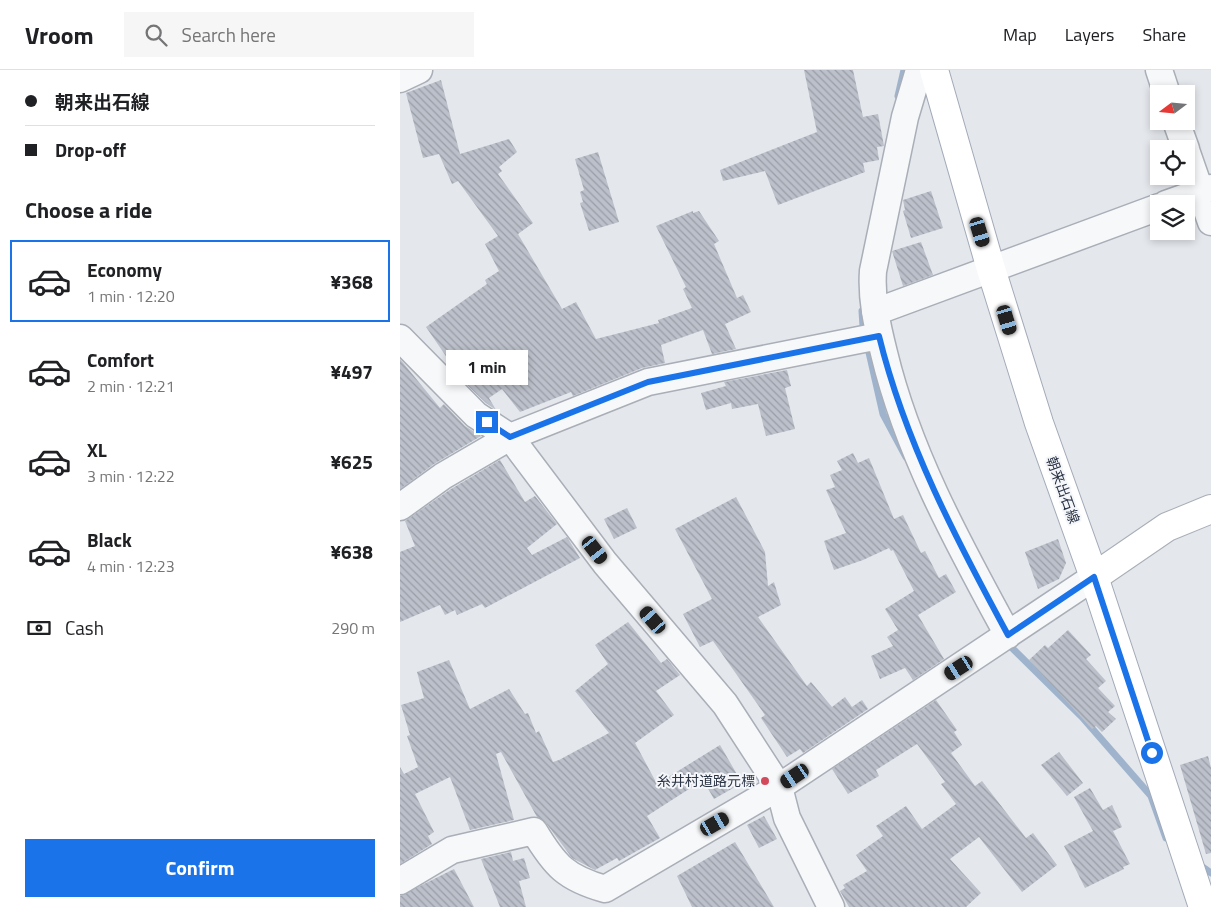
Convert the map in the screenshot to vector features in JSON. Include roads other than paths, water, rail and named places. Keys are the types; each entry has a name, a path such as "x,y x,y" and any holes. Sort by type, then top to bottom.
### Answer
{"main road":[{"name":"朝来出石線","path":"934,70 1038,423 1094,577 1203,907"},
{"path":"1094,577 1167,527 1211,509"}],"street":[{"path":"400,79 419,70"},
{"path":"919,70 905,117 873,270 871,294 892,386 920,459 961,548 1008,635"},
{"path":"1159,70 1164,85"},
{"path":"1195,167 1206,189 1211,222"},
{"path":"1190,195 1206,189"},
{"path":"400,507 443,476 510,437 648,382 877,324 991,268 1150,210"},
{"path":"400,338 476,415 510,437 605,564 725,704 779,787 787,818 831,907"},
{"path":"400,881 452,850 534,831 564,872 580,882 605,890 779,787 1094,577"}],"waterway":[{"path":"898,96 904,70"},
{"path":"862,311 863,326 883,414 906,457"},
{"path":"1006,642 1082,717 1151,796 1166,838"},
{"path":"1197,863 1211,873"}],"place":[{"name":"糸井村道路元標","path":"765,781"}]}
